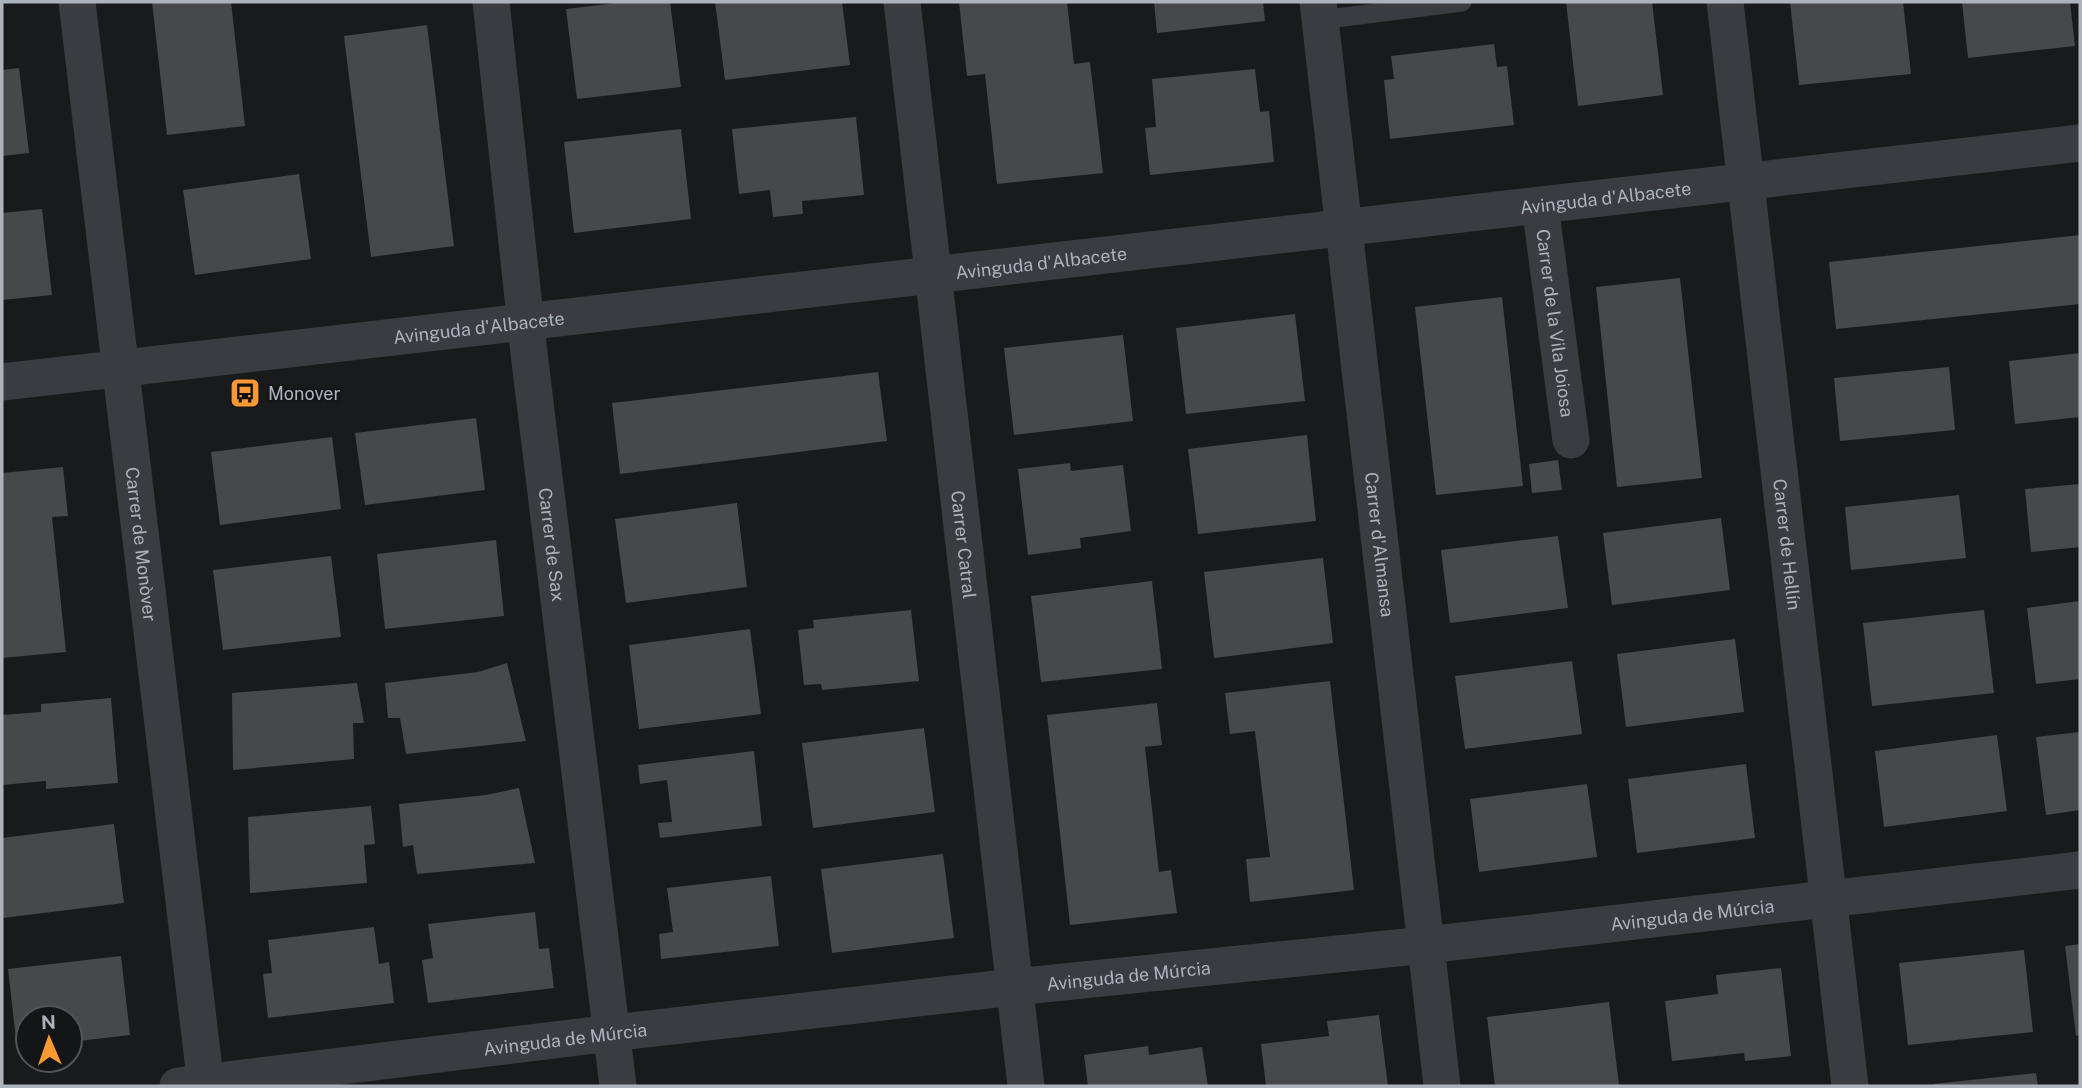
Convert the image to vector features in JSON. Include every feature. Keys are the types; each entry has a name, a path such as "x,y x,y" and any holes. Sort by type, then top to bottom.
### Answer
{"street":[{"name":"Carrer de Monòver","path":"77,2 197,1085"},
{"name":"Carrer de Sax","path":"491,2 525,322 618,1086"},
{"name":"Carrer Catral","path":"902,2 1026,1086"},
{"name":"Carrer de Hellín","path":"1725,2 1850,1086"},
{"name":"Carrer d'Almansa","path":"1319,11 1442,1086"},
{"name":"Avinguda d'Albacete","path":"2,382 2080,143"},
{"name":"Carrer de la Vila Joiosa","path":"1540,205 1571,440"},
{"name":"Avinguda de Múrcia","path":"197,1085 612,1033 1014,987 1426,945 2080,870"}],"lane":[{"path":"1319,11 1462,2"}],"building":[{"path":"152,2 231,2 245,126 167,135"},
{"path":"625,2 670,2 681,87 577,99 566,9"},
{"path":"715,2 842,2 850,65 725,80"},
{"path":"959,2 1067,2 1074,64 1090,62 1103,173 997,184 985,74 967,76"},
{"path":"1154,2 1263,2 1265,21 1157,33"},
{"path":"1566,2 1652,2 1663,95 1578,106"},
{"path":"1790,2 1903,2 1911,74 1799,85"},
{"path":"1962,2 2070,2 2075,46 1968,58"},
{"path":"427,25 454,246 371,257 344,36"},
{"path":"1494,44 1497,67 1507,66 1514,125 1390,139 1384,80 1394,79 1391,56"},
{"path":"19,68 29,153 2,156 2,70"},
{"path":"1255,69 1260,112 1269,111 1274,162 1150,175 1145,128 1156,127 1152,79"},
{"path":"856,117 864,195 802,201 803,214 773,217 770,190 739,194 732,129"},
{"path":"681,129 691,219 574,233 564,142"},
{"path":"299,174 311,259 195,275 183,190"},
{"path":"42,209 52,295 2,300 2,213"},
{"path":"2080,235 2080,304 1836,329 1829,262"},
{"path":"1680,278 1702,478 1617,487 1596,287"},
{"path":"1502,297 1523,486 1436,495 1415,307"},
{"path":"1295,314 1305,401 1186,414 1176,328"},
{"path":"1123,335 1133,421 1014,435 1004,348"},
{"path":"2080,353 2080,417 2015,424 2009,361"},
{"path":"1949,367 1955,430 1840,441 1834,378"},
{"path":"878,372 887,441 620,474 612,403"},
{"path":"476,418 485,490 365,505 355,433"},
{"path":"1307,435 1316,521 1198,534 1188,449"},
{"path":"332,437 341,509 220,525 211,452"},
{"path":"1558,460 1562,490 1532,493 1529,464"},
{"path":"1070,463 1071,471 1123,465 1131,531 1080,538 1081,548 1028,555 1018,469"},
{"path":"63,467 68,516 52,517 66,652 2,658 2,473"},
{"path":"2080,484 2080,547 2031,552 2025,489"},
{"path":"1959,495 1966,558 1851,570 1845,507"},
{"path":"737,503 747,587 626,603 615,519"},
{"path":"1721,518 1730,590 1612,605 1603,533"},
{"path":"1558,536 1568,608 1450,623 1441,550"},
{"path":"496,540 504,616 385,629 377,554"},
{"path":"331,556 341,637 223,650 213,570"},
{"path":"1323,558 1333,643 1214,658 1204,572"},
{"path":"1152,581 1162,669 1041,682 1031,596"},
{"path":"2080,601 2080,679 2036,684 2027,608"},
{"path":"911,610 919,681 822,690 821,684 804,685 798,630 814,628 813,620"},
{"path":"1984,610 1994,693 1872,706 1863,623"},
{"path":"750,629 761,714 639,729 629,645"},
{"path":"1735,639 1744,712 1626,727 1617,654"},
{"path":"1572,661 1582,734 1465,749 1455,676"},
{"path":"507,663 526,741 406,754 400,718 388,718 385,683 478,672"},
{"path":"1330,681 1354,890 1250,902 1246,859 1270,857 1255,731 1230,734 1225,693"},
{"path":"357,683 364,723 353,723 354,759 233,770 232,693"},
{"path":"111,698 118,783 46,789 46,781 2,785 2,715 41,712 41,704"},
{"path":"1157,703 1162,745 1145,747 1159,872 1171,870 1177,913 1070,925 1047,715"},
{"path":"924,728 935,812 813,828 802,743"},
{"path":"2080,732 2080,810 2046,815 2036,737"},
{"path":"1997,735 2007,811 1884,827 1875,751"},
{"path":"754,751 762,826 660,838 658,823 672,822 667,780 640,784 638,765"},
{"path":"1746,764 1755,838 1637,853 1628,779"},
{"path":"1587,784 1597,857 1479,872 1470,799"},
{"path":"519,788 535,863 417,874 413,845 403,847 399,804 486,795"},
{"path":"371,806 375,844 364,845 367,883 250,893 248,817"},
{"path":"114,824 124,903 3,918 2,838"},
{"path":"943,854 954,938 832,953 821,869"},
{"path":"771,876 779,946 661,959 659,934 673,932 667,888"},
{"path":"535,912 539,949 549,948 554,988 428,1003 422,960 433,958 428,924"},
{"path":"374,927 379,964 389,962 394,1003 268,1018 263,974 272,973 268,940"},
{"path":"2080,944 2080,1035 2076,1036 2065,946"},
{"path":"2024,950 2033,1032 1908,1045 1899,963"},
{"path":"121,956 130,1035 84,1040 84,1004 14,1004 14,1022 8,969"},
{"path":"1781,968 1791,1056 1745,1061 1744,1053 1672,1061 1665,1001 1718,994 1716,975"},
{"path":"1609,1002 1619,1085 1495,1086 1487,1017"},
{"path":"1379,1015 1388,1086 1266,1086 1261,1044 1329,1036 1327,1021"},
{"path":"1148,1046 1149,1055 1202,1047 1208,1086 1088,1086 1084,1055"},
{"path":"2036,1073 2038,1086 1933,1086 1933,1084"}],"place":[{"name":"Monover","path":"245,393"}]}
